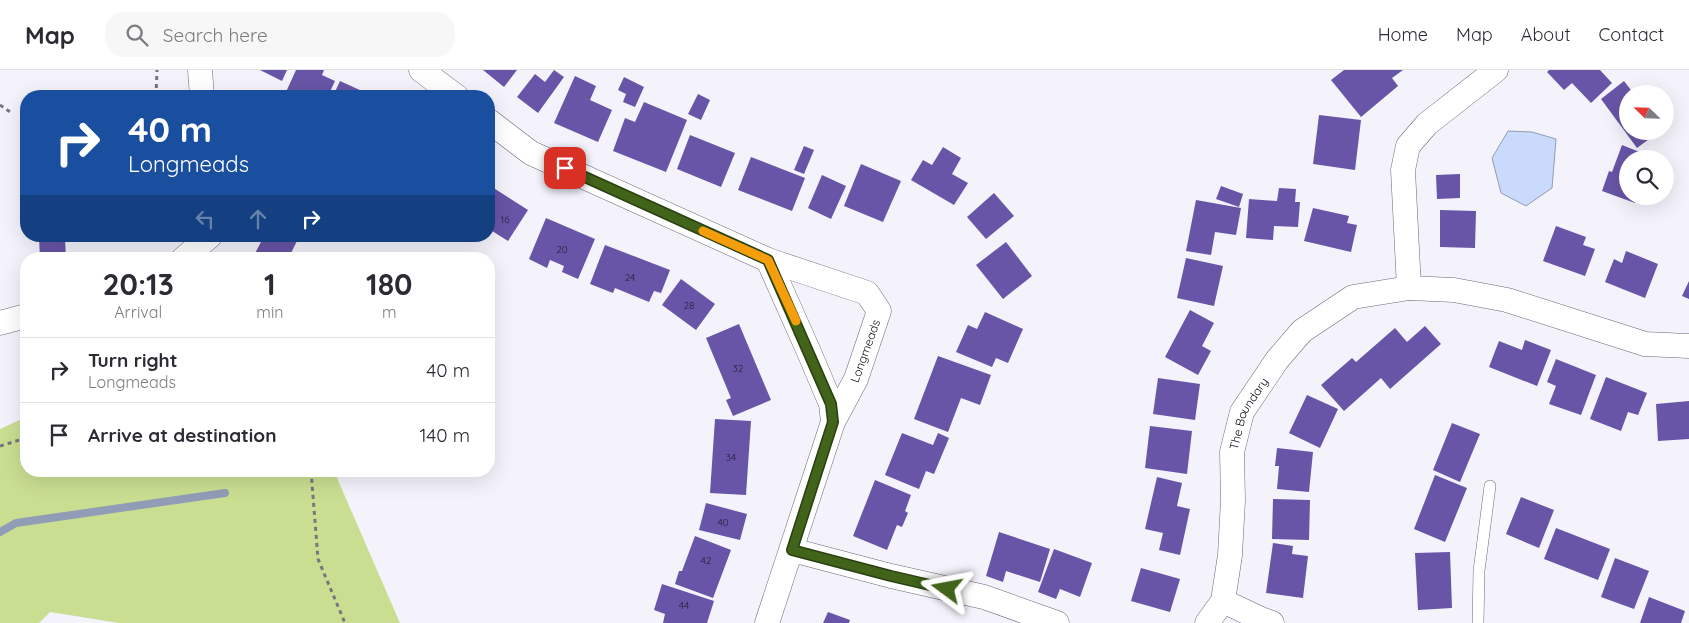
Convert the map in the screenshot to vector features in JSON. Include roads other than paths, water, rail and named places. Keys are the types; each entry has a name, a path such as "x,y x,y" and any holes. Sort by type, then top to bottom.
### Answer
{"street":[{"path":"200,70 202,90"},
{"path":"421,70 448,90"},
{"path":"1409,288 1403,170 1408,146 1427,124 1496,70"},
{"name":"Longmeads","path":"495,126 531,153 768,260 867,293 879,311 856,379 833,422 767,623"},
{"path":"191,252 203,242"},
{"name":"Longmeads","path":"768,260 831,404 833,422"},
{"name":"The Boundary","path":"1207,623 1223,600 1230,554 1233,500 1232,452 1242,412 1277,360 1302,331 1353,297 1409,288 1454,290 1508,300 1645,344 1689,346"},
{"path":"0,323 20,318"},
{"path":"792,550 891,576 984,597 1057,623"},
{"path":"1223,600 1272,623"}],"lane":[{"path":"1478,623 1479,571 1490,486"}],"water":[{"path":"1508,131 1532,132 1556,139 1552,188 1526,206 1501,193 1492,158"}],"waterway":[{"path":"0,532 16,523 225,493"}]}
